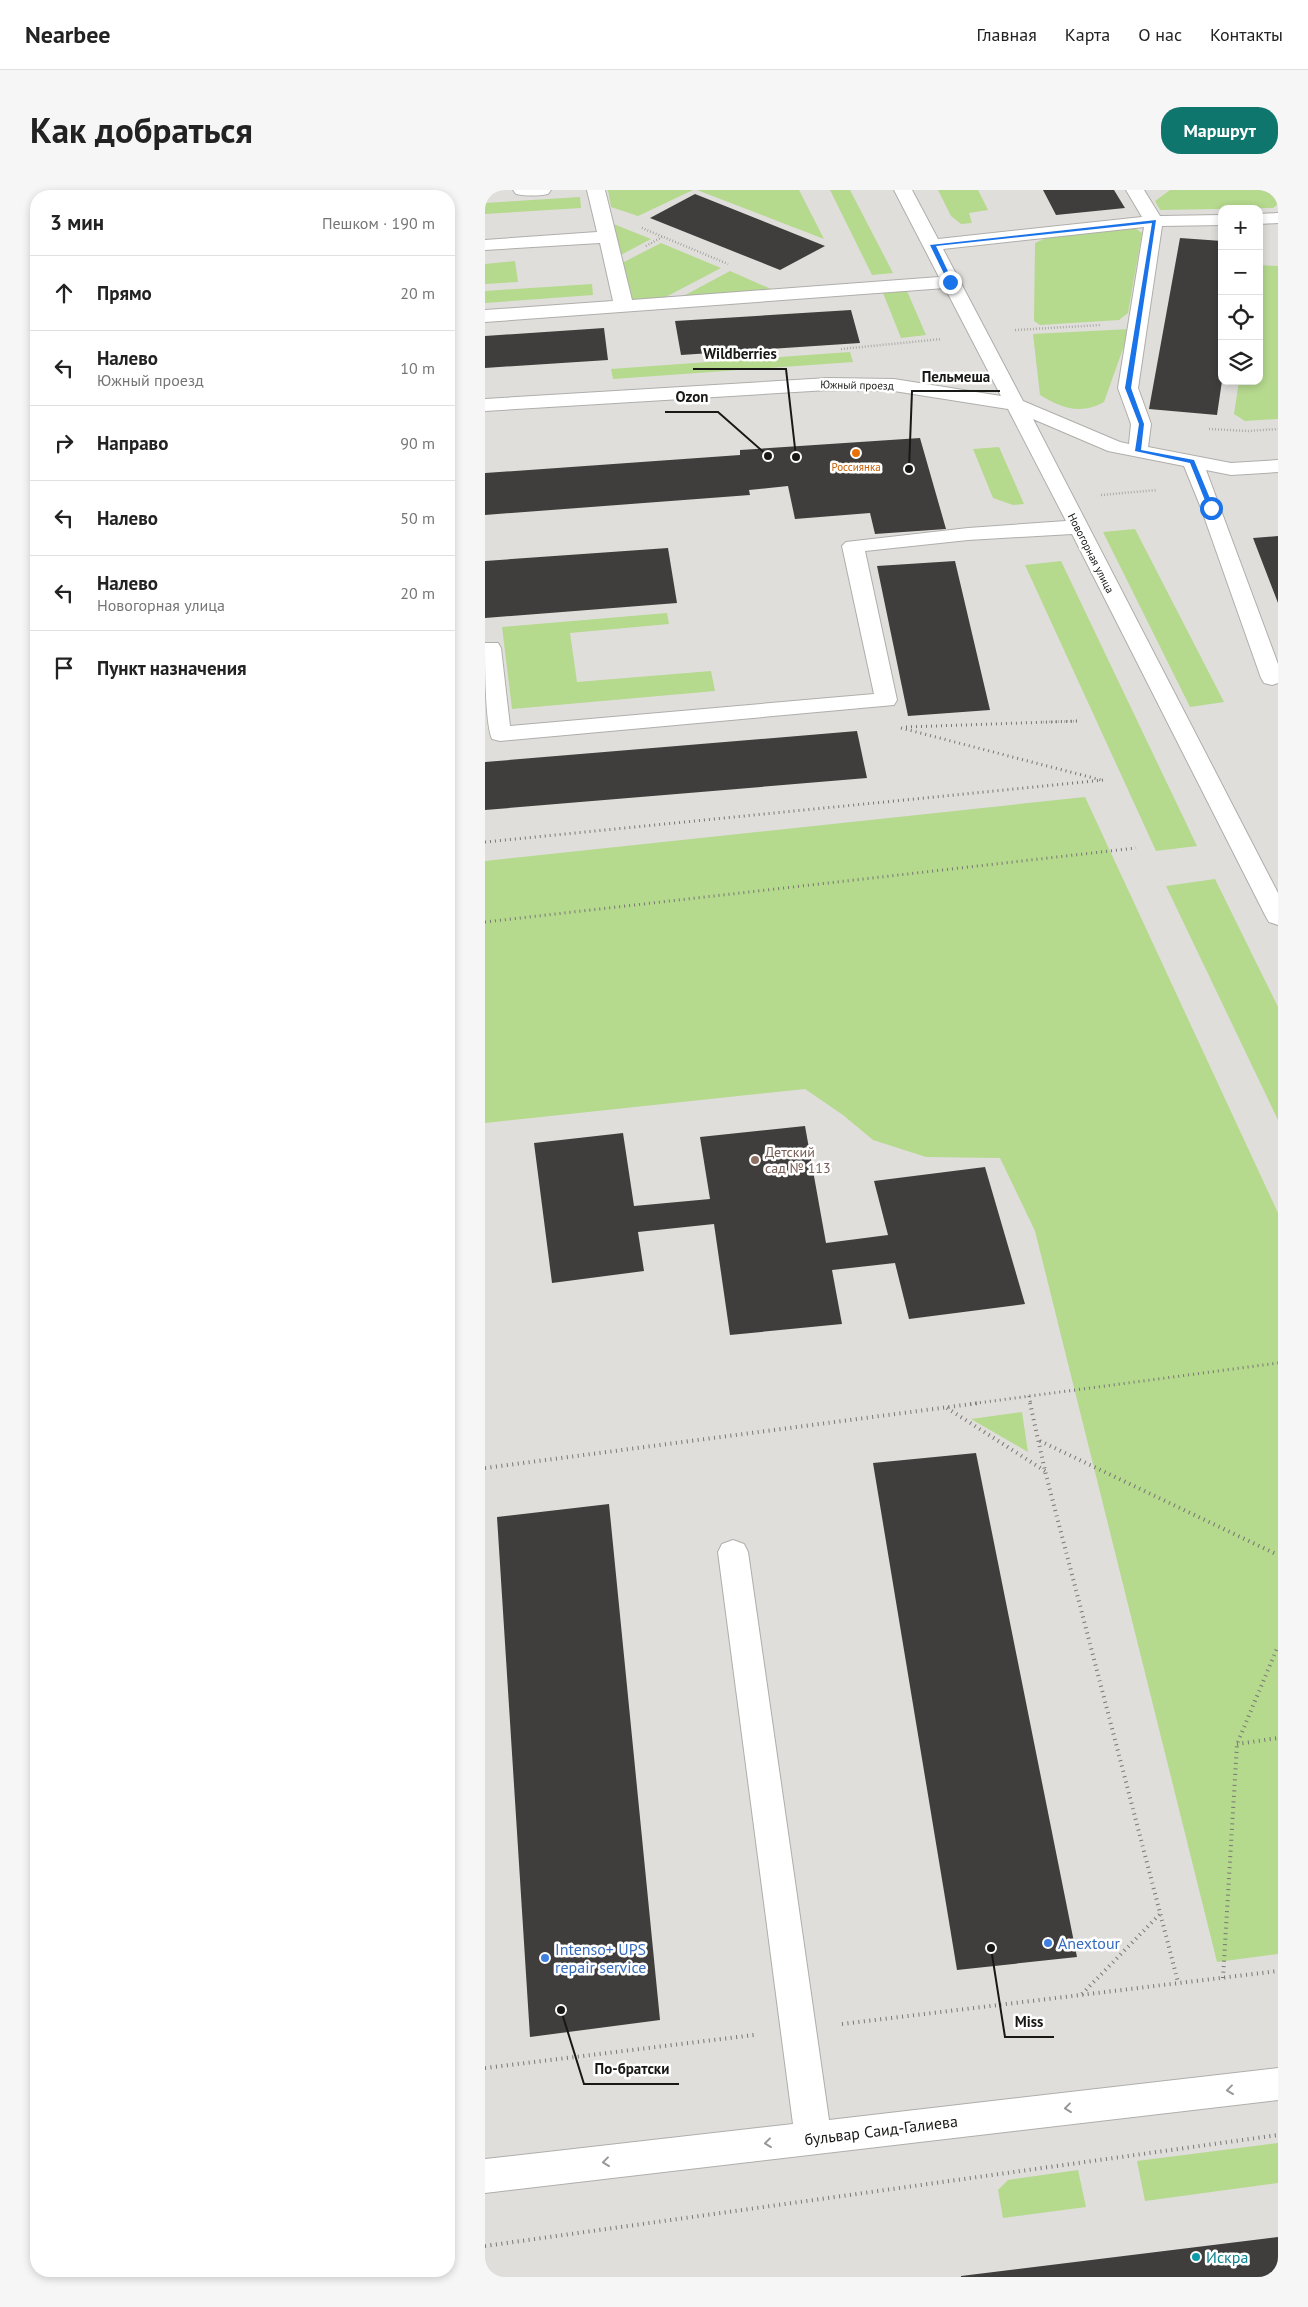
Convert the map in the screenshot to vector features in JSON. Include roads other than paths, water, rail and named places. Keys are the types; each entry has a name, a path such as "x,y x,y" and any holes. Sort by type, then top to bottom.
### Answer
{"street":[{"path":"522,190 542,190"},
{"path":"597,190 624,306"},
{"name":"Новогорная улица","path":"903,190 1278,917"},
{"path":"1135,190 1155,221 1128,388 1141,424 1138,451"},
{"path":"1263,219 1278,218"},
{"path":"932,245 1155,221 1218,220"},
{"path":"485,245 607,237"},
{"path":"485,316 950,282"},
{"name":"Южный проезд","path":"485,405 863,383 894,385 1014,404 1115,447 1231,469 1278,466"},
{"path":"1192,462 1211,508 1272,678"},
{"path":"490,648 500,734 886,700 853,546 968,534 1077,527"},
{"path":"733,1552 813,2137"},
{"name":"бульвар Саид-Галиева","path":"485,2176 1278,2084"}],"place":[{"name":"Россиянка","path":"856,453"},
{"name":"Ozon","path":"768,456"},
{"name":"Wildberries","path":"796,457"},
{"name":"Пельмеша","path":"909,469"},
{"name":"Детский сад № 113","path":"755,1160"},
{"name":"Anextour","path":"1048,1943"},
{"name":"Miss","path":"991,1948"},
{"name":"Intenso+ UPS repair service","path":"545,1958"},
{"name":"По-братски","path":"561,2010"},
{"name":"Искра","path":"1196,2257"}]}
